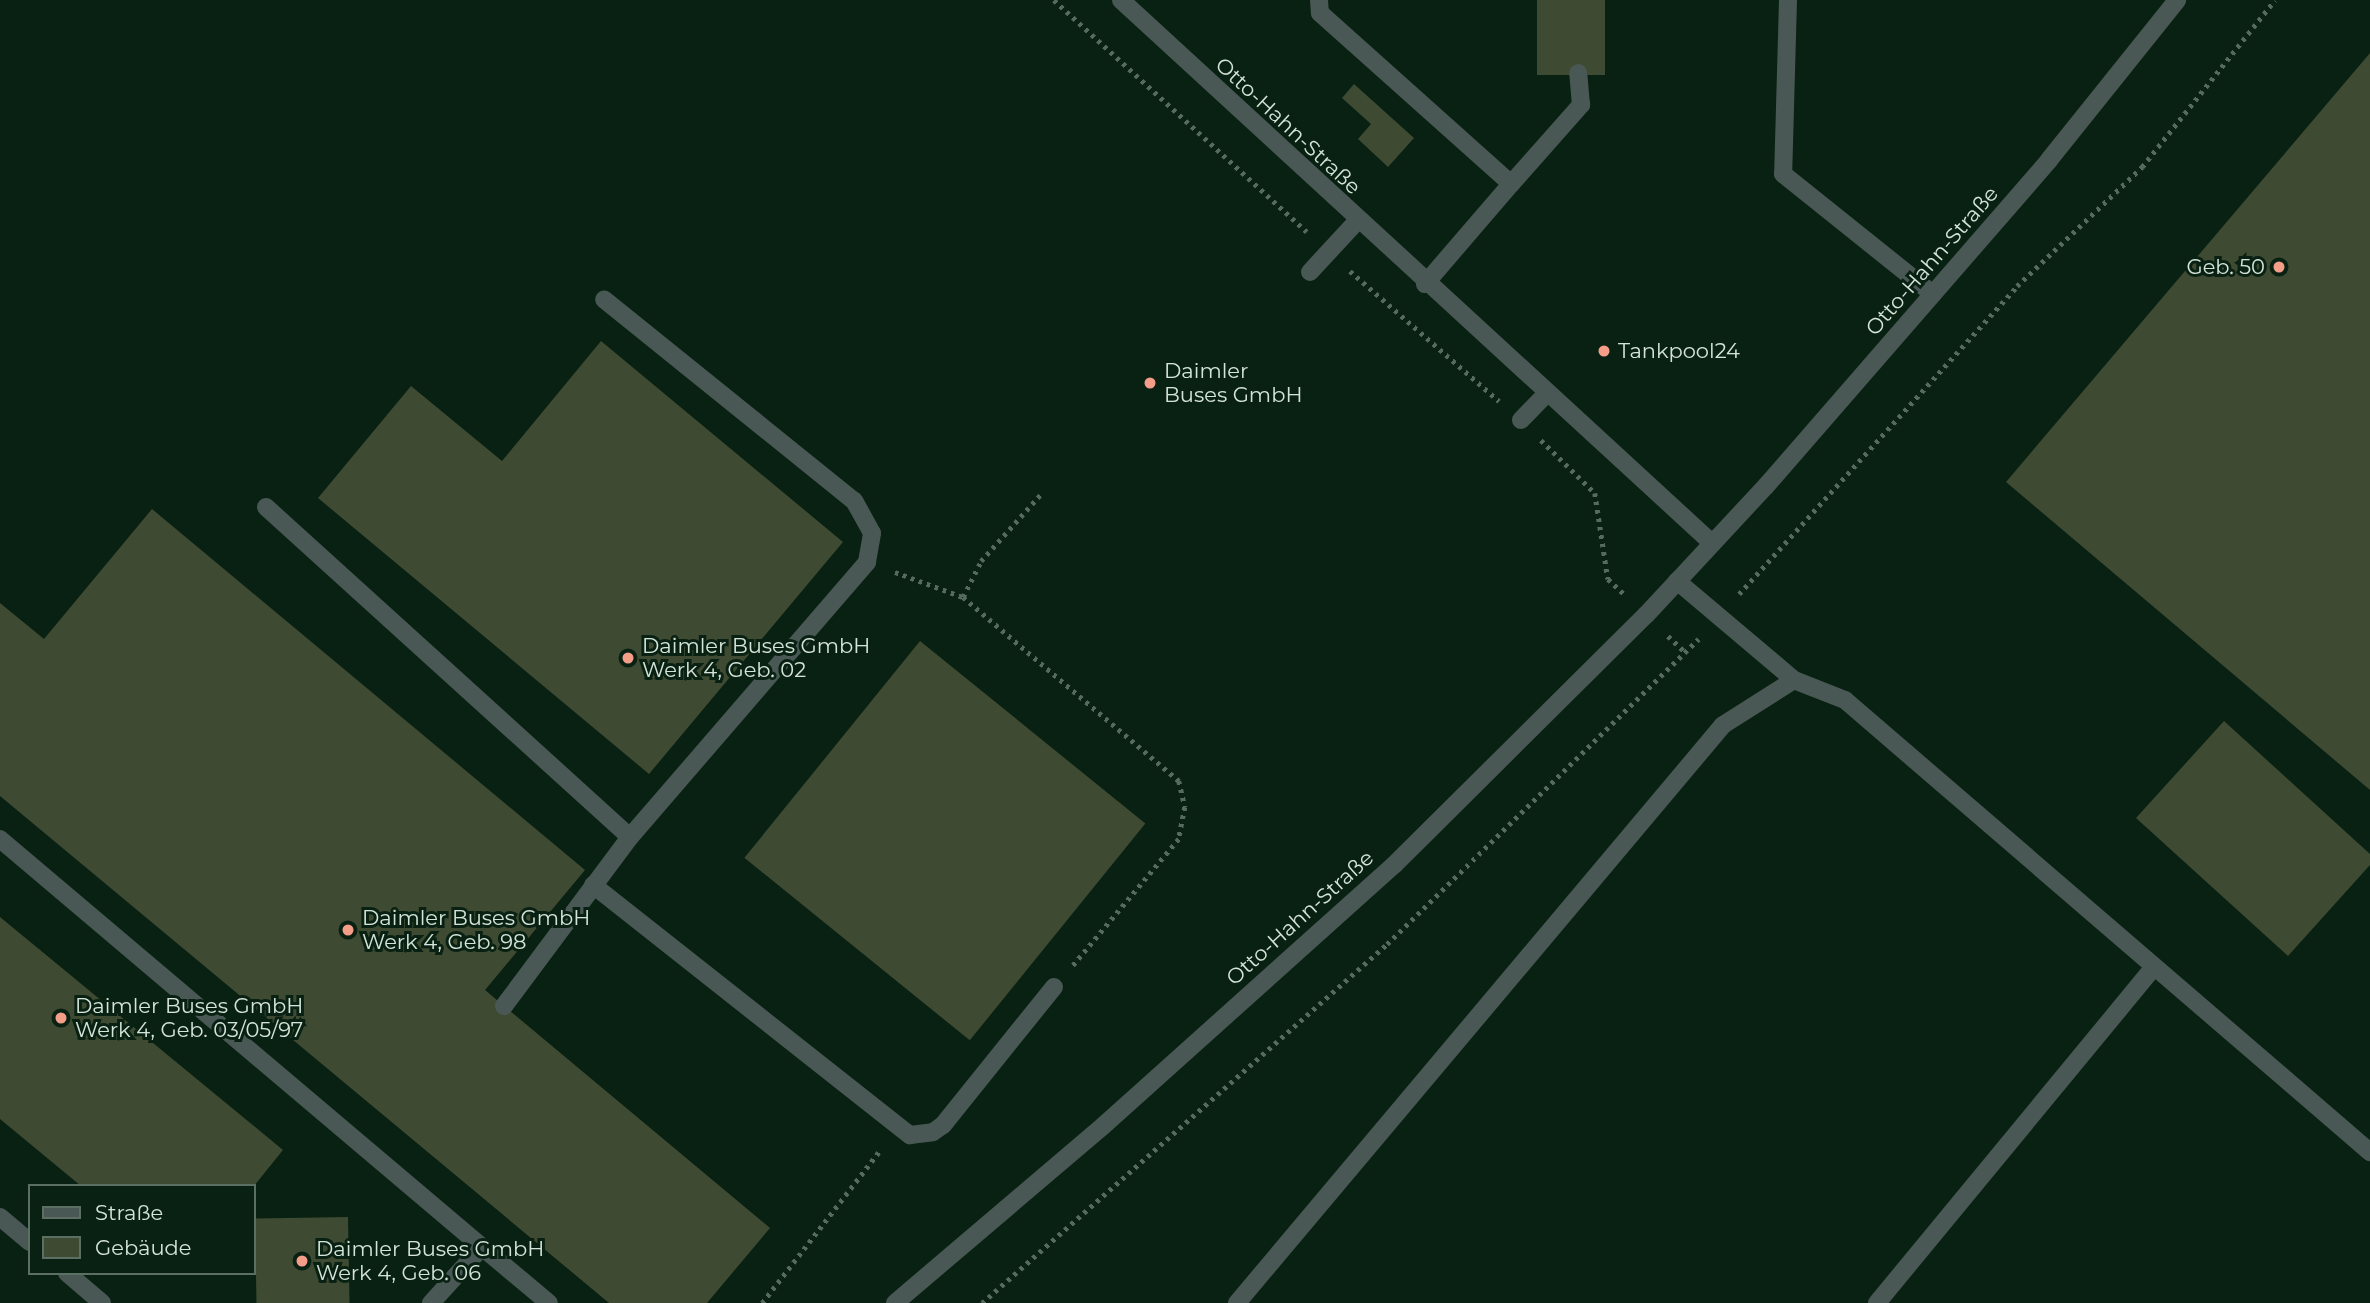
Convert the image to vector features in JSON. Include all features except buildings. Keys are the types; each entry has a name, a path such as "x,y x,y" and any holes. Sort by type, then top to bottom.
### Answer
{"street":[{"name":"Otto-Hahn-Straße","path":"1121,0 1357,221 1712,543"},
{"path":"1319,0 1320,13 1511,184"},
{"path":"1788,0 1783,174 1933,294"},
{"name":"Otto-Hahn-Straße","path":"895,1303 1103,1126 1394,865 1646,615 1933,294 2177,0"},
{"path":"1426,284 1581,105 1578,73"},
{"path":"1310,272 1357,221"},
{"path":"504,1006 630,837 867,562 872,533 854,501 604,299"},
{"path":"1521,420 1547,393"},
{"path":"267,507 630,837"},
{"path":"1677,581 1794,680 1845,700 2370,1152"},
{"path":"1237,1303 1723,725 1794,680"},
{"path":"0,839 549,1303"},
{"path":"593,885 897,1128 923,1135 943,1125 1054,988"},
{"path":"1877,1303 2154,967"},
{"path":"0,1217 28,1240"},
{"path":"431,1303 482,1247"},
{"path":"69,1275 102,1303"}],"path":[{"path":"1054,0 1329,252 1521,420 1595,493 1608,579 1685,652"},
{"path":"982,1303 1387,944 1685,652 2017,286 2142,167 2275,0"},
{"path":"963,597 981,562 1041,494"},
{"path":"867,562 963,597 1179,781 1185,807 1179,839 1155,872 1054,988"},
{"path":"762,1303 897,1128"}],"place":[{"name":"Geb. 50","path":"2279,267"},
{"name":"Tankpool24","path":"1604,351"},
{"name":"Daimler Buses GmbH","path":"1150,383"},
{"name":"Daimler Buses GmbH Werk 4, Geb. 02","path":"628,658"},
{"name":"Daimler Buses GmbH Werk 4, Geb. 98","path":"348,930"},
{"name":"Daimler Buses GmbH Werk 4, Geb. 03/05/97","path":"61,1018"},
{"name":"Daimler Buses GmbH Werk 4, Geb. 06","path":"302,1261"}]}
